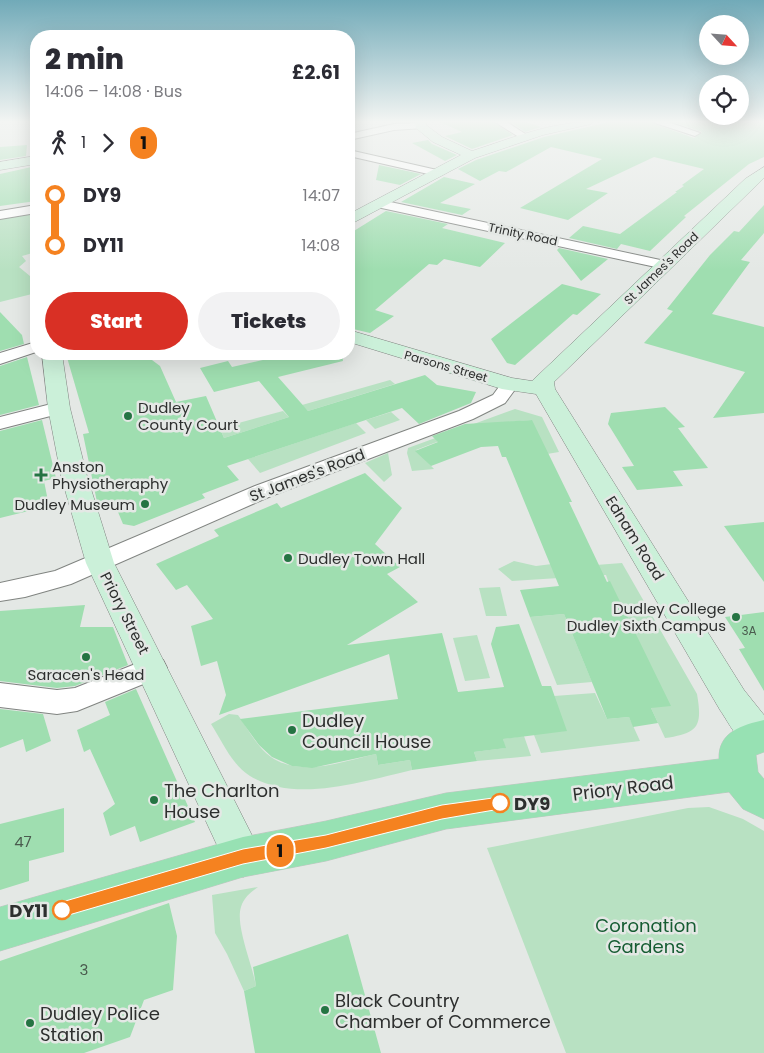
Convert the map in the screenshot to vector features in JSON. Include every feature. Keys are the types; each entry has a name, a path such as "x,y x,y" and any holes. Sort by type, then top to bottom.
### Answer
{"main road":[{"name":"St James's Road","path":"544,389 544,381 750,182 764,171"},
{"path":"355,214 382,204 438,172"},
{"name":"Parsons Street","path":"355,338 510,384 544,389"},
{"name":"Priory Street","path":"53,360 59,408 74,476 100,563 153,668 243,856"},
{"name":"Ednam Road","path":"544,389 732,700 761,736"},
{"path":"761,736 746,740 737,751 738,774 746,785 764,801"},
{"name":"Priory Road","path":"0,929 243,856 326,842 446,811 738,774"}],"street":[{"path":"434,171 438,172"},
{"name":"Trinity Road","path":"382,204 665,265"},
{"path":"0,215 30,210"},
{"path":"0,359 30,349"},
{"name":"St James's Road","path":"0,592 25,588 100,563 132,546 263,491 466,415 499,399 510,384"},
{"path":"0,423 59,408"},
{"path":"0,695 57,702 77,699 153,668"}],"green space":[{"path":"30,213 30,254 22,256 26,261 19,267 30,276 30,294 0,302 0,218"},
{"path":"390,380 395,384 308,411 302,405"},
{"path":"515,409 542,417 559,452 547,454 531,420 516,421 472,431 416,450 434,469 412,471 407,453 408,448"},
{"path":"283,411 289,417 224,438 220,428"},
{"path":"391,412 400,420 375,429 366,420"},
{"path":"356,423 366,433 260,473 248,459"},
{"path":"388,453 392,475 384,482 365,463"},
{"path":"514,561 536,566 576,561 583,566 622,563 697,694 699,715 695,727 684,734 665,738 651,708 606,575 512,581 498,569"},
{"path":"500,587 507,616 486,616 479,588"},
{"path":"564,614 592,682 557,685 530,617"},
{"path":"477,635 490,678 465,681 453,638"},
{"path":"595,693 607,719 629,717 640,741 541,753 534,735 554,696"},
{"path":"229,714 238,715 261,748 271,757 283,763 309,767 323,766 376,754 378,765 410,760 412,770 330,788 288,788 268,784 250,776 238,766 211,724"},
{"path":"524,736 531,756 477,761 474,752 505,748 503,739"},
{"name":"Coronation Gardens","path":"709,807 743,819 764,831 764,1053 566,1053 487,848 688,808"},
{"path":"258,887 244,900 241,907 240,924 242,935 256,986 244,991 215,933 212,895"}],"building":[{"path":"13,171 30,171 30,202 0,206 0,174"},
{"path":"378,171 408,171 421,174 400,185 376,180"},
{"path":"462,171 499,171 480,181"},
{"path":"582,171 624,171 586,189 608,193 568,220 520,208"},
{"path":"701,171 740,171 684,216 686,217 650,251 621,244 617,249 569,238 583,226 620,234 684,186 682,185"},
{"path":"444,177 475,184 440,203 471,209 462,215 401,202"},
{"path":"764,205 764,233 741,260 750,262 712,314 764,327 764,413 713,418 745,372 644,343 673,311 667,309 710,255 734,231 739,232"},
{"path":"386,211 448,224 442,228 505,243 480,267 444,259 437,265 429,264 375,310 394,316 370,333 355,329 355,230"},
{"path":"559,248 608,259 581,281 557,250"},
{"path":"562,284 601,294 577,315 573,314 515,365 507,363 491,339"},
{"path":"0,312 22,335 24,344 0,351"},
{"path":"27,357 39,405 0,415 0,366"},
{"path":"68,360 152,360 160,366 176,402 206,396 224,438 289,417 259,381 214,392 200,368 228,361 232,367 263,360 343,360 278,377 308,411 425,375 437,385 476,392 471,403 419,424 402,408 227,466 239,480 202,494 205,498 134,526 123,524 113,500 97,502 83,434 89,433"},
{"path":"665,407 685,427 678,428 708,468 673,471 683,486 637,490 622,467 634,466 608,424 611,413"},
{"path":"42,420 56,478 44,481 49,506 0,518 0,431"},
{"path":"532,420 572,502 569,502 607,582 610,581 671,706 651,708 658,723 633,727 629,717 607,719 564,614 530,617 520,590 559,586 506,457 502,457 498,446 481,447 431,466 415,451 438,442 432,436 465,424"},
{"name":"Dudley Council House","path":"365,473 402,508 375,544 400,567 387,574 418,602 347,645 442,633 458,692 504,687 491,644 496,627 519,624 542,686 551,686 567,731 503,739 506,748 474,752 477,761 412,770 410,760 378,765 376,754 312,768 292,766 272,757 259,745 240,719 398,699 389,654 219,715 226,695 217,661 201,666 191,626 213,619 187,585 176,590 156,564 219,536 214,530 277,503 281,508"},
{"path":"764,522 764,582 724,526"},
{"name":"Saracen's Head","path":"85,605 80,627 113,627 128,665 75,686 57,688 0,681 0,611"},
{"path":"764,612 764,691 739,649 745,648 725,617"},
{"path":"136,689 195,822 140,842 135,826 110,836 103,813 115,804 90,749 84,752 77,730 110,715 105,702"},
{"path":"0,709 43,714 51,741 26,752 23,739 0,748"},
{"path":"64,808 64,852 29,861 29,881 0,890 0,824"},
{"path":"169,903 177,936 173,990 144,1000 130,1037 84,1053 0,1053 0,961"},
{"path":"348,934 381,1053 255,1053 244,991 256,986 253,967"}],"bus line":[{"name":"1","path":"62,910 243,856 276,852 326,842 442,812 500,803"}],"place":[{"name":"Dudley County Court","path":"128,416"},
{"name":"Anston Physiotheraphy","path":"41,475"},
{"name":"Dudley Museum","path":"145,504"},
{"name":"Dudley Town Hall","path":"288,558"},
{"name":"Dudley College Dudley Sixth Campus","path":"736,617"},
{"name":"Saracen's Head","path":"86,657"},
{"name":"Dudley Council House","path":"292,730"},
{"name":"The Charlton House","path":"154,800"},
{"name":"DY9","path":"500,803"},
{"name":"DY11","path":"62,910"},
{"name":"Black Country Chamber of Commerce","path":"325,1010"},
{"name":"Dudley Police Station","path":"30,1023"}]}
